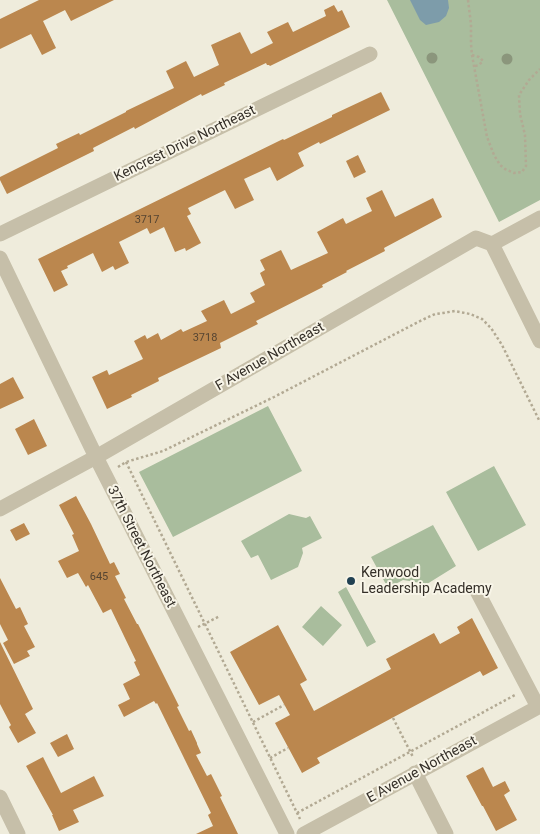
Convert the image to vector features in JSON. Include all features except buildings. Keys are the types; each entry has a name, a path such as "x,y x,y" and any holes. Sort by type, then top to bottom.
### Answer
{"street":[{"name":"Kencrest Drive Northeast","path":"0,234 370,54"},
{"path":"540,218 492,244 540,341"},
{"name":"F Avenue Northeast","path":"0,510 96,457 476,238 492,244"},
{"name":"37th Street Northeast","path":"0,258 96,457 287,834"},
{"path":"477,591 539,706"},
{"name":"E Avenue Northeast","path":"303,828 416,773 539,706"},
{"path":"416,773 446,834"},
{"path":"0,797 18,834"}],"path":[{"path":"468,0 472,56 490,147 500,165 514,173 522,172 526,166 525,135 520,114 520,95 529,80 540,69"},
{"path":"472,56 479,57 483,61 475,66"},
{"path":"117,468 126,462 163,451 266,401 435,314 456,312 470,314 482,320 491,328 502,345 540,422"},
{"path":"124,458 303,828"},
{"path":"195,628 220,616"},
{"path":"292,815 529,688"},
{"path":"501,703 504,709"},
{"path":"248,725 284,705"},
{"path":"476,716 479,722"},
{"path":"393,718 413,757"},
{"path":"452,729 455,735"},
{"path":"427,743 430,748"},
{"path":"265,760 288,748"}],"green space":[{"path":"387,0 540,0 540,200 499,222"},
{"path":"268,406 302,471 173,537 139,472"},
{"path":"494,466 526,525 478,551 446,492"},
{"path":"289,514 306,518 310,516 322,538 302,548 303,553 298,567 271,580 258,555 251,558 241,541"},
{"path":"433,525 456,566 427,584 403,580 388,588 371,557"},
{"path":"346,587 376,642 367,647 338,592"},
{"path":"321,606 342,625 323,646 302,627"}],"water":[{"path":"410,0 448,0 449,8 446,16 439,22 426,25 420,20"}],"place":[{"name":"Kenwood Leadership Academy","path":"351,581"}]}
